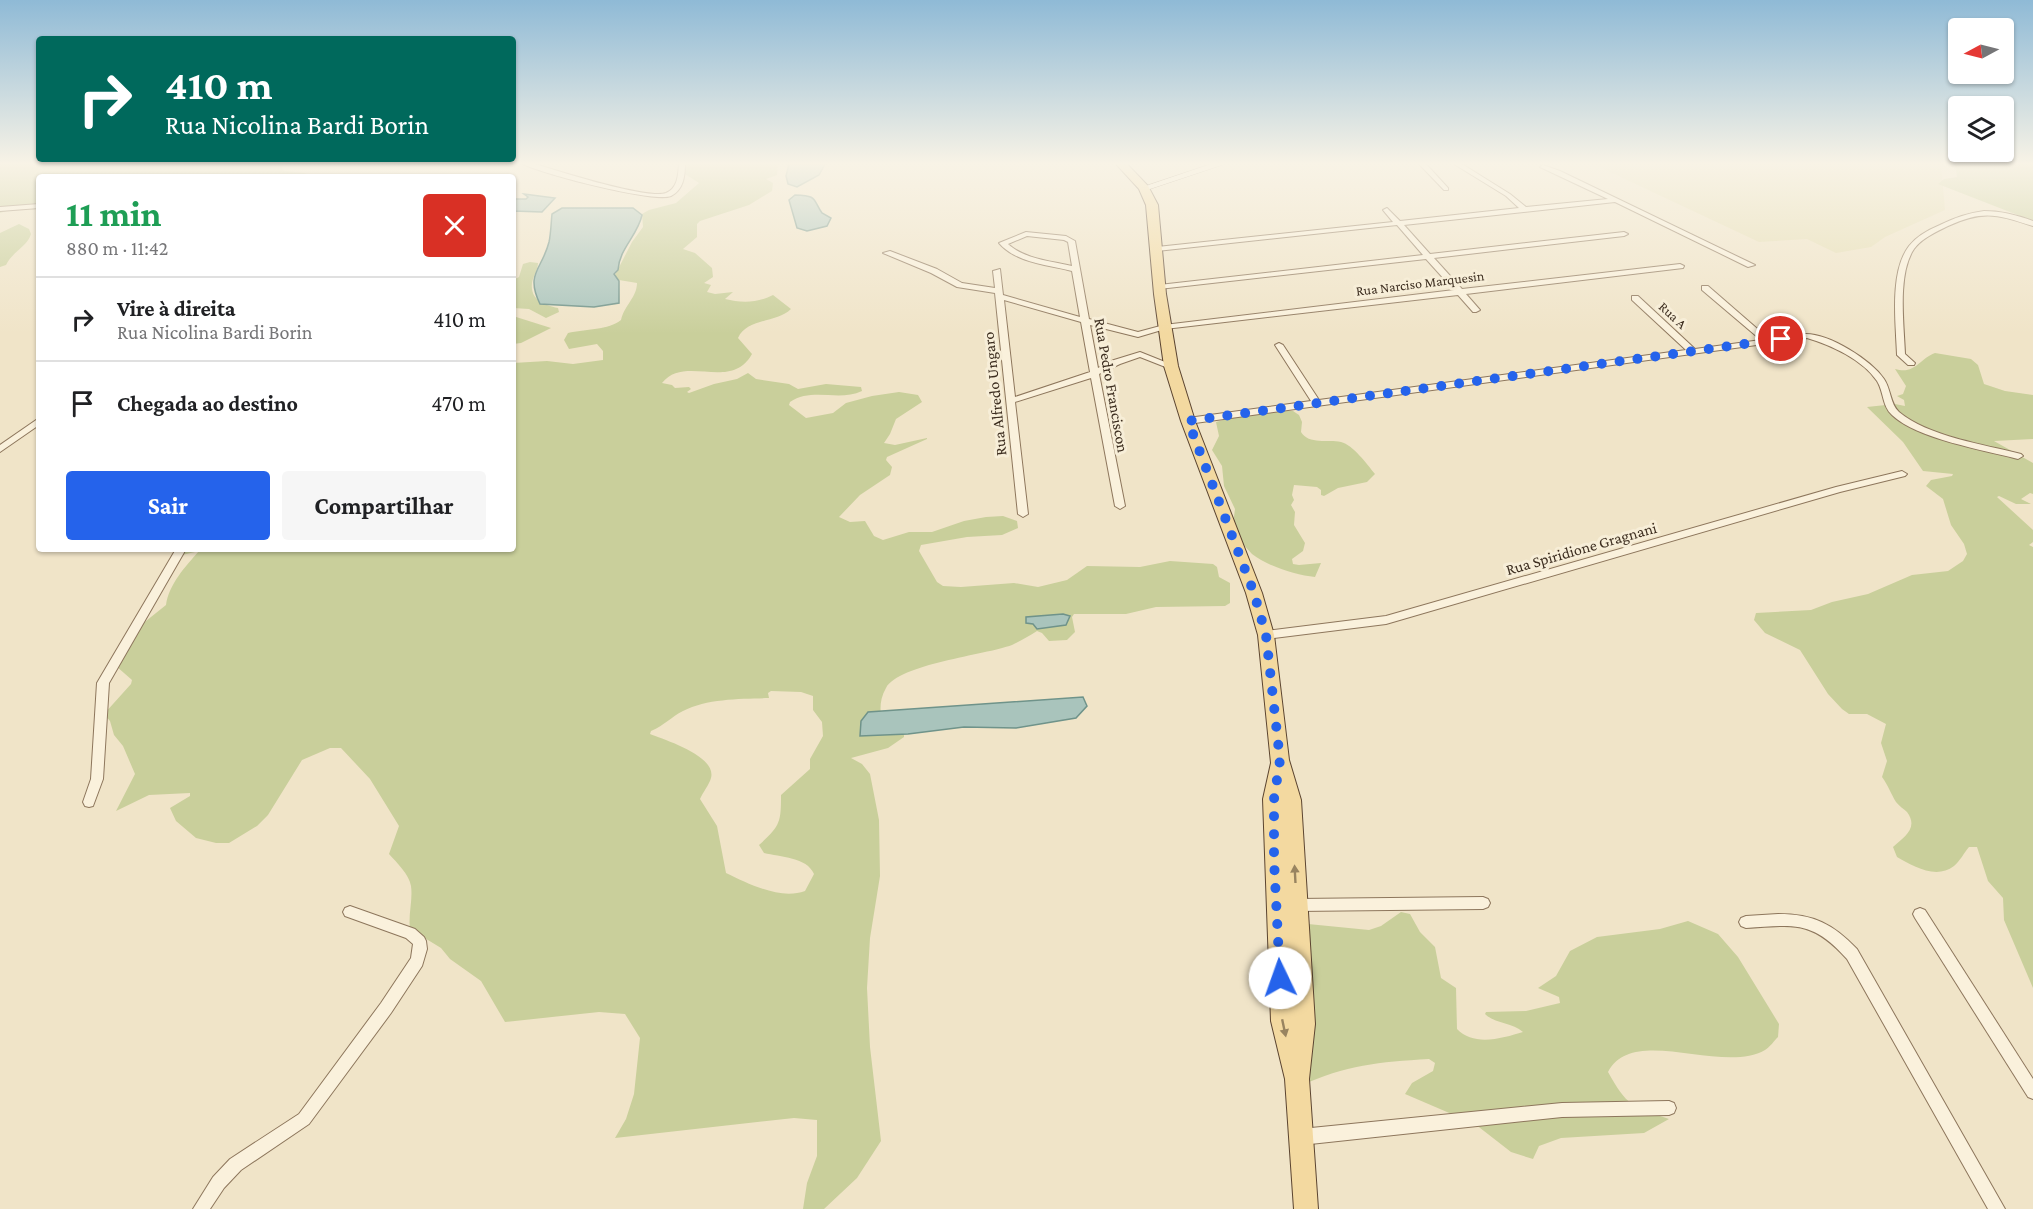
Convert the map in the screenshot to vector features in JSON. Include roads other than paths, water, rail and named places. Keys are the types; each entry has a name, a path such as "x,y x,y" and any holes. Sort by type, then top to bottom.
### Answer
{"main road":[{"path":"1154,220 1159,287 1171,366 1188,421 1254,593 1266,635 1280,760 1291,800 1304,1024 1297,1079"},
{"path":"1280,760 1274,799 1282,1021 1297,1079 1306,1209"}],"street":[{"path":"1396,220 1476,310"},
{"path":"1157,249 1431,220"},
{"path":"1657,220 1750,265"},
{"path":"1911,363 1901,355 1899,316 1903,269 1908,252 1921,237 1955,220"},
{"name":"Rua Pedro Franciscon","path":"1076,270 1020,255 1009,250 1003,243 1026,234 1068,238 1071,241 1085,321 1093,374 1120,506"},
{"path":"1159,287 1624,234"},
{"path":"887,253 934,271 960,285 999,294 1138,335 1140,354"},
{"name":"Rua Narciso Marquesin","path":"1138,335 1164,327 1680,266"},
{"name":"Rua Alfredo Ungaro","path":"997,271 1023,514"},
{"path":"1705,288 1767,340"},
{"name":"Rua A","path":"1635,298 1693,352"},
{"path":"1188,421 1807,336 1825,341 1866,365 1882,382 1891,409 1912,423 2018,456"},
{"path":"1279,345 1316,403"},
{"path":"1010,401 1093,374 1140,354 1171,366"},
{"path":"0,449 36,423"},
{"name":"Rua Spiridione Gragnani","path":"1266,635 1386,620 1828,493 1902,474"},
{"path":"89,802 97,779 103,683 179,552"},
{"path":"1297,905 1483,903"},
{"path":"201,1209 220,1179 240,1160 287,1133 304,1119 386,1008 417,961 420,949 418,940 410,933 350,912"},
{"path":"1920,914 2033,1092"},
{"path":"1746,922 1806,921 1824,927 1838,937 1852,954 1997,1209"},
{"path":"1301,1137 1562,1110 1669,1108"}],"water":[{"path":"551,220 640,220 622,255 618,270 614,274 619,281 619,303 594,307 540,304 534,278 549,242"},
{"path":"795,220 830,220 827,226 807,231 797,228"},
{"path":"1063,614 1070,616 1066,625 1037,629 1033,624 1026,623 1026,617"},
{"path":"1083,697 1087,706 1076,718 1016,728 964,727 908,734 860,736 861,721 868,712"}]}
